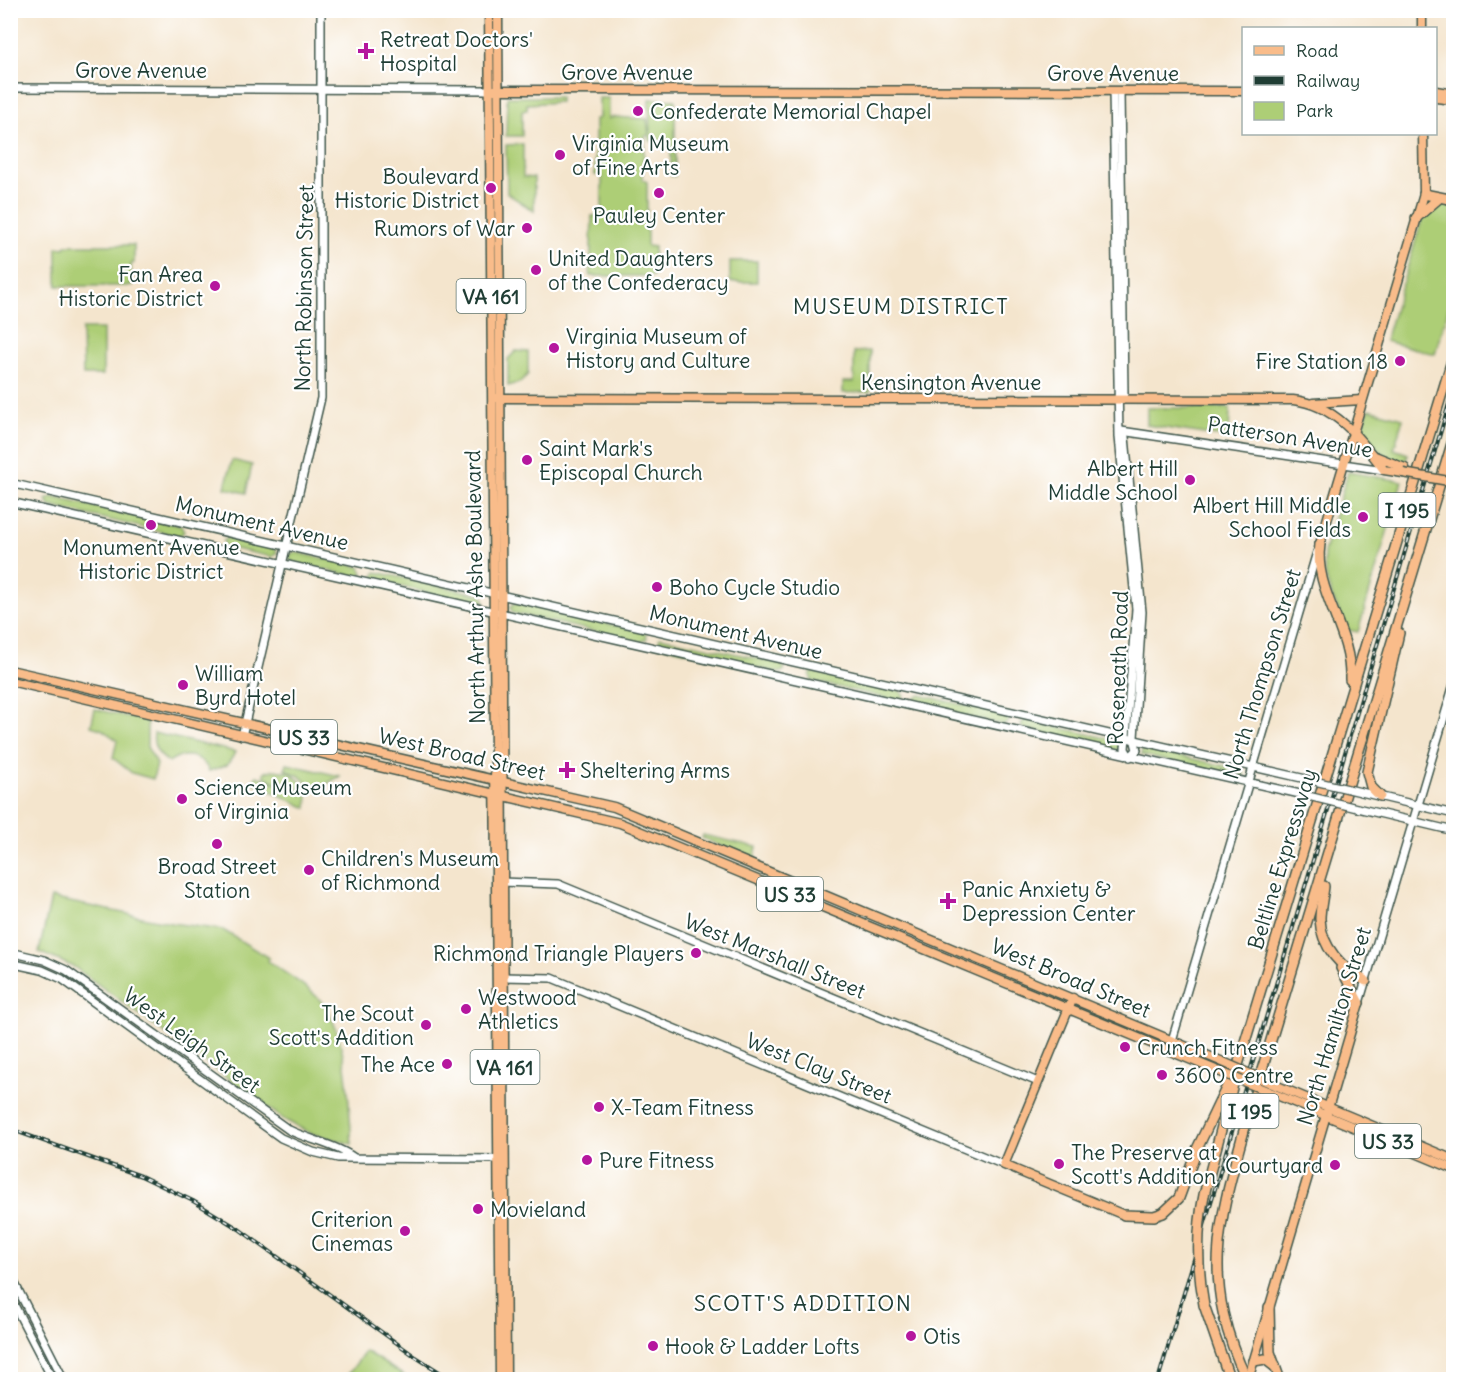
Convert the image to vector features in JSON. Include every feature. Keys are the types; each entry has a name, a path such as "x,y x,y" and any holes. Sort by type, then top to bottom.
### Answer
{"highway":[{"path":"1424,194 1438,199 1454,200"},
{"path":"1416,218 1438,199"},
{"name":"Beltline Expressway","path":"1229,1378 1204,1305 1197,1245 1204,1196 1238,1065 1328,776 1349,694 1454,354"},
{"name":"Beltline Expressway","path":"1247,1380 1224,1322 1217,1286 1220,1222 1248,1116 1454,437"},
{"path":"1320,544 1318,557 1322,582 1348,649 1349,694"},
{"path":"1380,796 1371,788 1366,772 1397,645 1403,603"},
{"path":"1326,865 1320,921 1324,939 1359,1003"},
{"path":"1334,956 1349,971 1366,981"},
{"path":"1124,1215 1154,1216 1163,1213 1179,1198 1197,1149 1238,1065"},
{"path":"1269,1307 1268,1337 1280,1380"},
{"path":"1254,1361 1265,1359 1276,1367"}],"main road":[{"name":"North Arthur Ashe Boulevard","path":"489,10 494,90 501,399 503,615 499,882 495,977 502,1159 506,1380"},
{"name":"North Arthur Ashe Boulevard","path":"498,10 494,90 491,398 492,613 499,781"},
{"path":"1422,10 1422,27"},
{"name":"Grove Avenue","path":"494,90 1242,91"},
{"path":"1437,92 1454,94"},
{"path":"1437,98 1454,100"},
{"name":"North Thompson Street","path":"1320,544 1424,194 1423,135"},
{"name":"Kensington Avenue","path":"491,398 1293,400 1312,403 1333,414 1373,455 1384,470"},
{"path":"1312,403 1362,400"},
{"path":"1373,455 1404,471 1454,476"},
{"name":"Patterson Avenue","path":"1384,470 1404,471 1454,482"},
{"name":"West Broad Street","path":"10,670 614,807 1172,1040 1223,1062 1274,1089"},
{"name":"West Broad Street","path":"10,681 620,823 1223,1073 1274,1089 1454,1160"},
{"name":"North Arthur Ashe Boulevard","path":"499,882 505,976 500,1380"},
{"path":"1004,1165 1073,998"},
{"name":"North Hamilton Street","path":"1247,1380 1359,1003"},
{"name":"West Broad Street","path":"1327,1111 1454,1168"},
{"name":"West Clay Street","path":"1004,1165 1124,1215"}],"street":[{"name":"North Robinson Street","path":"242,736 321,398 321,10"},
{"name":"Grove Avenue","path":"10,88 494,90"},
{"name":"Roseneath Road","path":"1117,91 1118,394 1121,431 1125,437 1142,612 1131,739 1137,751 1130,757"},
{"name":"Patterson Avenue","path":"1121,431 1384,470"},
{"name":"Monument Avenue","path":"10,483 1454,814"},
{"name":"Monument Avenue","path":"10,502 492,613 1300,794 1454,831"},
{"name":"North Thompson Street","path":"1169,1050 1320,544"},
{"name":"North Hamilton Street","path":"1359,1003 1454,684"},
{"name":"West Marshall Street","path":"499,882 558,884 1038,1082"},
{"name":"West Leigh Street","path":"10,952 44,960 66,970 289,1130 315,1142 342,1149 353,1156"},
{"name":"West Leigh Street","path":"10,963 42,970 68,983 281,1138 341,1159 353,1156 411,1160 502,1159"},
{"name":"West Clay Street","path":"495,977 552,978 1004,1165"},
{"path":"10,1274 64,1380"},
{"path":"10,1297 53,1380"},
{"path":"27,1328 35,1324"}],"green space":[{"path":"507,97 560,97 560,102 527,104 527,110 522,111 522,136 506,136"},
{"path":"599,98 609,98 609,119 613,117 647,119 649,135 645,136 642,179 647,182 647,246 654,247 653,276 590,276 592,216 602,215 602,176 595,175 595,119 599,118"},
{"path":"649,99 675,100 675,176 671,176 671,141 650,141"},
{"path":"523,144 523,177 534,178 534,211 507,193 506,145"},
{"path":"1436,204 1453,205 1453,293 1435,354 1385,341 1423,216"},
{"path":"66,245 134,245 134,263 131,264 132,286 57,286 57,247 65,248"},
{"path":"730,261 757,261 757,282 730,282"},
{"path":"82,329 103,329 103,375 83,375"},
{"path":"516,351 528,352 528,374 521,382 508,386 508,359"},
{"path":"870,351 870,392 843,393 843,382 854,382 854,352"},
{"path":"1147,408 1230,408 1229,438 1147,425"},
{"path":"1369,409 1403,418 1394,449 1408,454 1405,463 1380,451 1361,431"},
{"path":"232,460 252,465 246,493 225,488"},
{"name":"Albert Hill Middle School Fields","path":"1348,472 1402,481 1358,632 1348,630 1331,592 1324,563 1324,552"},
{"path":"52,497 181,526 184,532 179,536 50,506 46,500"},
{"path":"228,537 274,547 277,553 272,557 226,547 223,541"},
{"path":"294,552 360,567 363,573 358,577 292,562 288,556"},
{"path":"376,572 482,595 485,601 480,605 378,581 374,577"},
{"path":"515,603 645,632 647,638 642,642 513,613 510,607"},
{"path":"660,637 782,664 785,670 780,673 662,646 658,642"},
{"path":"812,672 901,691 904,697 898,701 812,681 810,675"},
{"path":"920,695 1007,715 1009,721 1004,725 917,705 914,699"},
{"path":"95,709 147,721 147,747 157,764 153,779 132,773 113,758 117,740 101,729 91,726"},
{"path":"1026,720 1119,741 1122,747 1117,750 1022,728 1021,723"},
{"path":"154,733 236,752 227,765 209,771 202,761 192,756 180,757 169,762 156,750"},
{"path":"1145,748 1242,770 1245,775 1241,778 1142,755 1142,750"},
{"path":"287,764 340,776 325,785 313,788 298,775 285,769"},
{"path":"273,770 290,772 305,786 303,789 281,785 264,776 264,772"},
{"path":"257,776 308,795 307,808 252,782"},
{"path":"703,835 757,847 754,860 702,838"},
{"path":"51,898 171,923 223,930 269,958 268,961 309,989 330,1014 342,1049 352,1144 310,1133 285,1120 74,967 39,952"},
{"path":"365,1351 409,1379 345,1379"}],"railway":[{"path":"1158,1380 1454,387"},
{"path":"10,1129 141,1176 193,1201 239,1229 416,1357 452,1380"}],"place":[{"name":"Retreat Doctors' Hospital","path":"366,51"},
{"name":"Confederate Memorial Chapel","path":"638,111"},
{"name":"Virginia Museum of Fine Arts","path":"560,155"},
{"name":"Boulevard Historic District","path":"491,188"},
{"name":"Pauley Center","path":"659,193"},
{"name":"Rumors of War","path":"527,228"},
{"name":"United Daughters of the Confederacy","path":"536,270"},
{"name":"Fan Area Historic District","path":"215,286"},
{"name":"Virginia Museum of History and Culture","path":"554,348"},
{"name":"Fire Station 18","path":"1400,361"},
{"name":"Saint Mark's Episcopal Church","path":"527,460"},
{"name":"Albert Hill Middle School","path":"1190,480"},
{"name":"Albert Hill Middle School Fields","path":"1363,517"},
{"name":"Monument Avenue Historic District","path":"151,525"},
{"name":"Boho Cycle Studio","path":"657,587"},
{"name":"William Byrd Hotel","path":"183,685"},
{"name":"Sheltering Arms","path":"567,770"},
{"name":"Science Museum of Virginia","path":"182,799"},
{"name":"Broad Street Station","path":"217,844"},
{"name":"Children's Museum of Richmond","path":"309,870"},
{"name":"Panic Anxiety & Depression Center","path":"948,901"},
{"name":"Richmond Triangle Players","path":"696,953"},
{"name":"Westwood Athletics","path":"466,1009"},
{"name":"The Scout Scott's Addition","path":"426,1025"},
{"name":"Crunch Fitness","path":"1125,1047"},
{"name":"The Ace","path":"447,1064"},
{"name":"3600 Centre","path":"1162,1075"},
{"name":"X-Team Fitness","path":"599,1107"},
{"name":"Pure Fitness","path":"587,1160"},
{"name":"The Preserve at Scott's Addition","path":"1059,1164"},
{"name":"Courtyard","path":"1335,1165"},
{"name":"Movieland","path":"478,1209"},
{"name":"Criterion Cinemas","path":"405,1231"},
{"name":"Otis","path":"911,1336"},
{"name":"Hook & Ladder Lofts","path":"653,1346"}],"district":[{"name":"MUSEUM DISTRICT","path":"901,306"},
{"name":"SCOTT'S ADDITION","path":"803,1303"}]}
